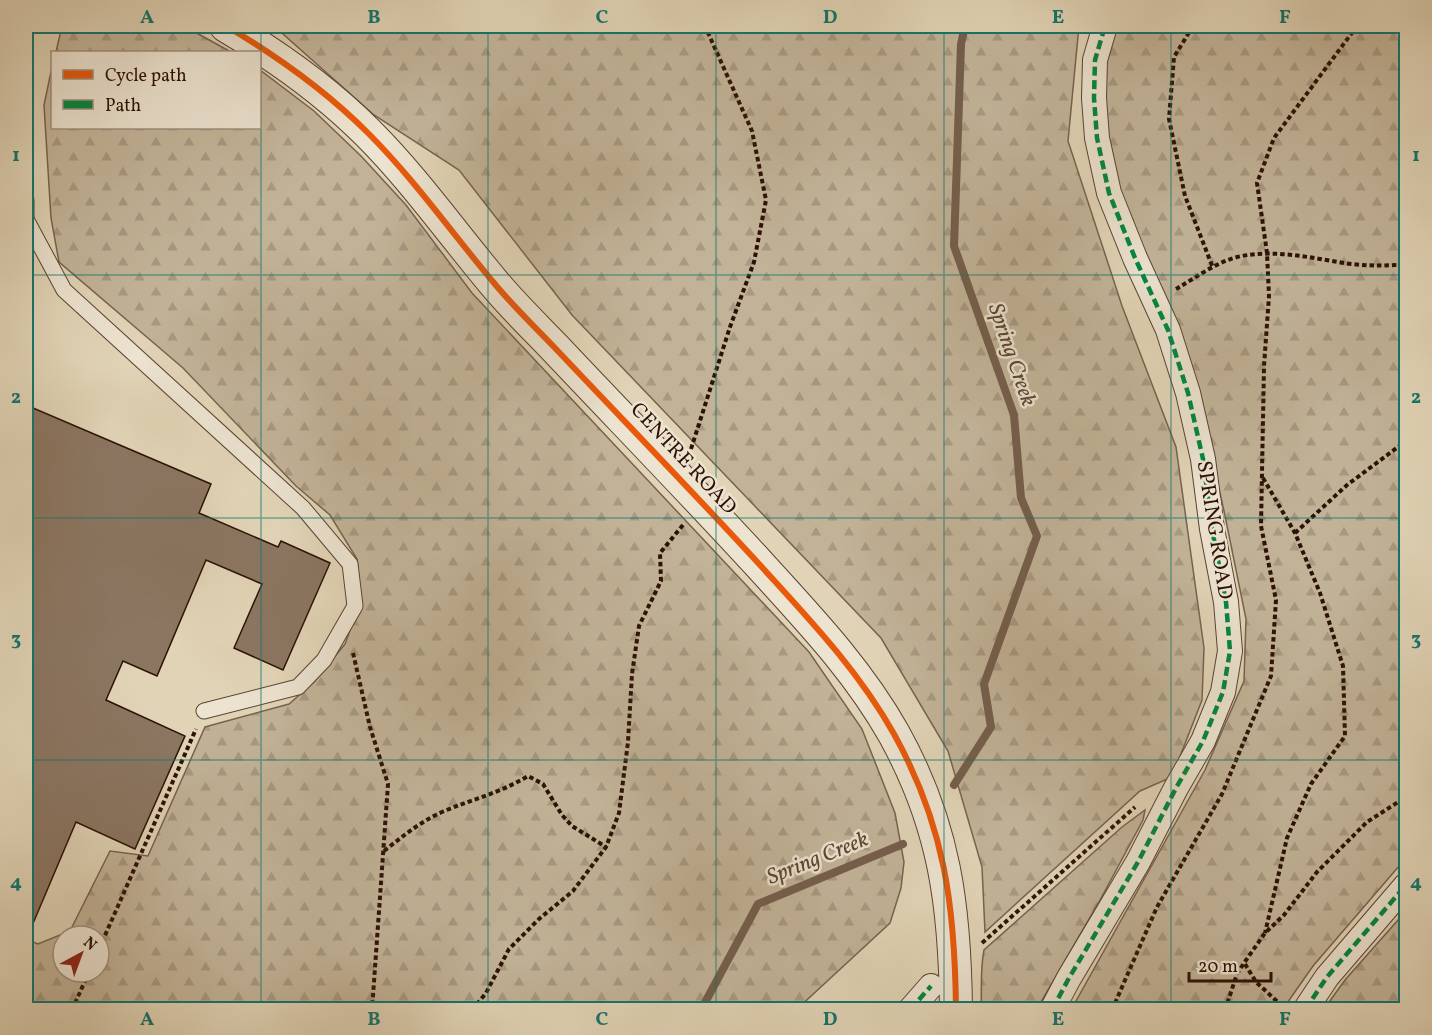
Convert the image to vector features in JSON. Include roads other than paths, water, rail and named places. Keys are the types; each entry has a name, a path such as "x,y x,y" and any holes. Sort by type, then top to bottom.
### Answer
{"street":[{"name":"CENTRE ROAD","path":"226,26 301,75 335,102 368,133 412,181 496,285 702,501 820,629 848,664 894,734 915,776 932,818 943,858 952,911 956,1010"},
{"name":"SPRING ROAD","path":"1052,1010 1138,862 1203,741 1223,692 1230,651 1226,602 1212,529 1203,459 1188,393 1168,330 1109,193 1097,138 1094,98 1095,60 1105,26"},
{"path":"1305,1010 1327,977 1407,885"},
{"path":"910,1010 931,986"}],"lane":[{"path":"26,200 26,238"},
{"path":"27,221 64,290 303,508 350,564 355,606 324,660 298,687 204,711"}],"waterway":[{"name":"Spring Creek","path":"954,785 991,727 984,684 1037,536 1021,498 1014,415 954,246 961,44 965,26"},
{"name":"Spring Creek","path":"701,1010 758,904 903,844"}]}
